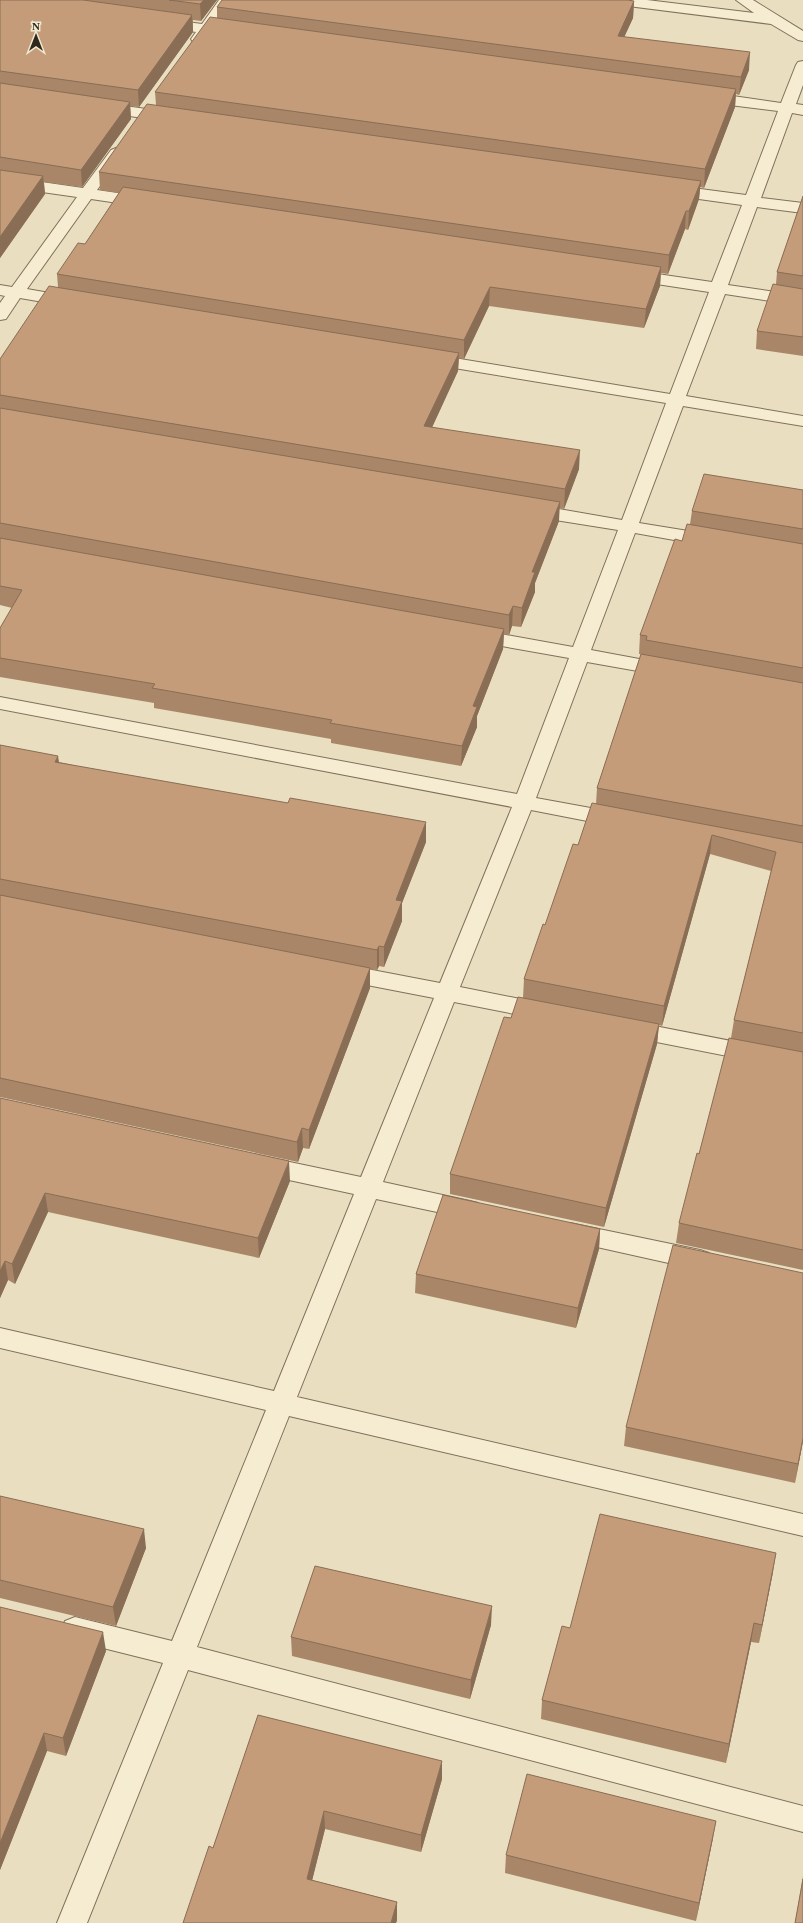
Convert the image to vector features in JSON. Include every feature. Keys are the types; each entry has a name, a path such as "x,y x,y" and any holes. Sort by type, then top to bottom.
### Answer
{"street":[{"path":"188,53 226,0"},
{"path":"612,0 776,20"},
{"path":"743,0 803,37"},
{"path":"150,21 245,34"},
{"path":"72,1923 524,802 752,201 795,110 803,65"},
{"path":"692,96 795,110"},
{"path":"84,105 140,120 184,120"},
{"path":"0,315 8,291 87,194 140,120"},
{"path":"0,180 158,204"},
{"path":"657,188 803,208"},
{"path":"616,273 803,301"},
{"path":"8,291 87,304"},
{"path":"417,357 803,421"},
{"path":"510,507 727,543"},
{"path":"454,632 680,673"},
{"path":"0,703 640,824"},
{"path":"322,968 563,1016"},
{"path":"610,1025 803,1063"},
{"path":"238,1160 492,1215"},
{"path":"547,1227 718,1264"},
{"path":"0,1338 803,1524"},
{"path":"52,1624 179,1655 803,1819"}],"building":[{"path":"0,0 83,0 192,15 138,90 0,71"},
{"path":"169,0 204,0 200,4"},
{"path":"222,0 628,0 634,1 618,36 750,52 741,77 217,7"},
{"path":"210,17 736,89 705,169 155,92"},
{"path":"0,83 130,102 81,170 0,157"},
{"path":"147,104 701,181 689,211 686,211 669,255 99,172"},
{"path":"0,170 43,176 0,237"},
{"path":"123,187 661,267 646,309 490,287 464,340 57,274 78,243 85,244"},
{"path":"803,196 803,276 777,272"},
{"path":"773,284 803,289 803,337 757,331"},
{"path":"49,286 459,353 424,426 580,450 565,489 0,395 0,359"},
{"path":"0,408 560,502 532,572 535,572 522,608 513,606 509,615 0,523"},
{"path":"704,474 803,490 803,529 692,511"},
{"path":"687,524 803,544 803,668 646,640 647,636 640,635 675,539 682,541"},
{"path":"0,538 504,629 473,706 477,707 462,746 330,723 332,720 152,688 155,684 0,658 0,628 22,590 0,586"},
{"path":"641,654 803,683 803,826 597,788"},
{"path":"0,745 58,756 55,762 288,803 290,798 426,822 396,900 402,901 384,947 379,946 377,950 0,879"},
{"path":"592,803 803,843 803,1033 734,1020 776,852 712,835 664,1006 524,979 543,924 545,925 573,844 578,845"},
{"path":"0,895 370,968 309,1130 302,1128 297,1142 0,1078"},
{"path":"518,997 659,1024 606,1208 450,1174 504,1017 511,1018"},
{"path":"729,1038 803,1052 803,1250 679,1223 697,1153 699,1154"},
{"path":"0,1098 289,1161 258,1238 45,1193 12,1264 5,1261 0,1271"},
{"path":"443,1195 600,1229 578,1308 416,1274"},
{"path":"673,1245 803,1273 803,1438 798,1464 626,1427"},
{"path":"0,1496 144,1529 113,1607 0,1580"},
{"path":"600,1514 776,1553 762,1625 754,1623 729,1744 542,1700 562,1626 570,1628"},
{"path":"315,1566 492,1606 471,1680 291,1637"},
{"path":"0,1607 103,1632 63,1738 44,1733 0,1843"},
{"path":"258,1715 442,1761 421,1835 324,1811 307,1879 397,1902 391,1923 183,1923 209,1846 213,1848"},
{"path":"527,1774 716,1821 699,1903 506,1855"},
{"path":"803,1879 803,1923 795,1923"}]}
